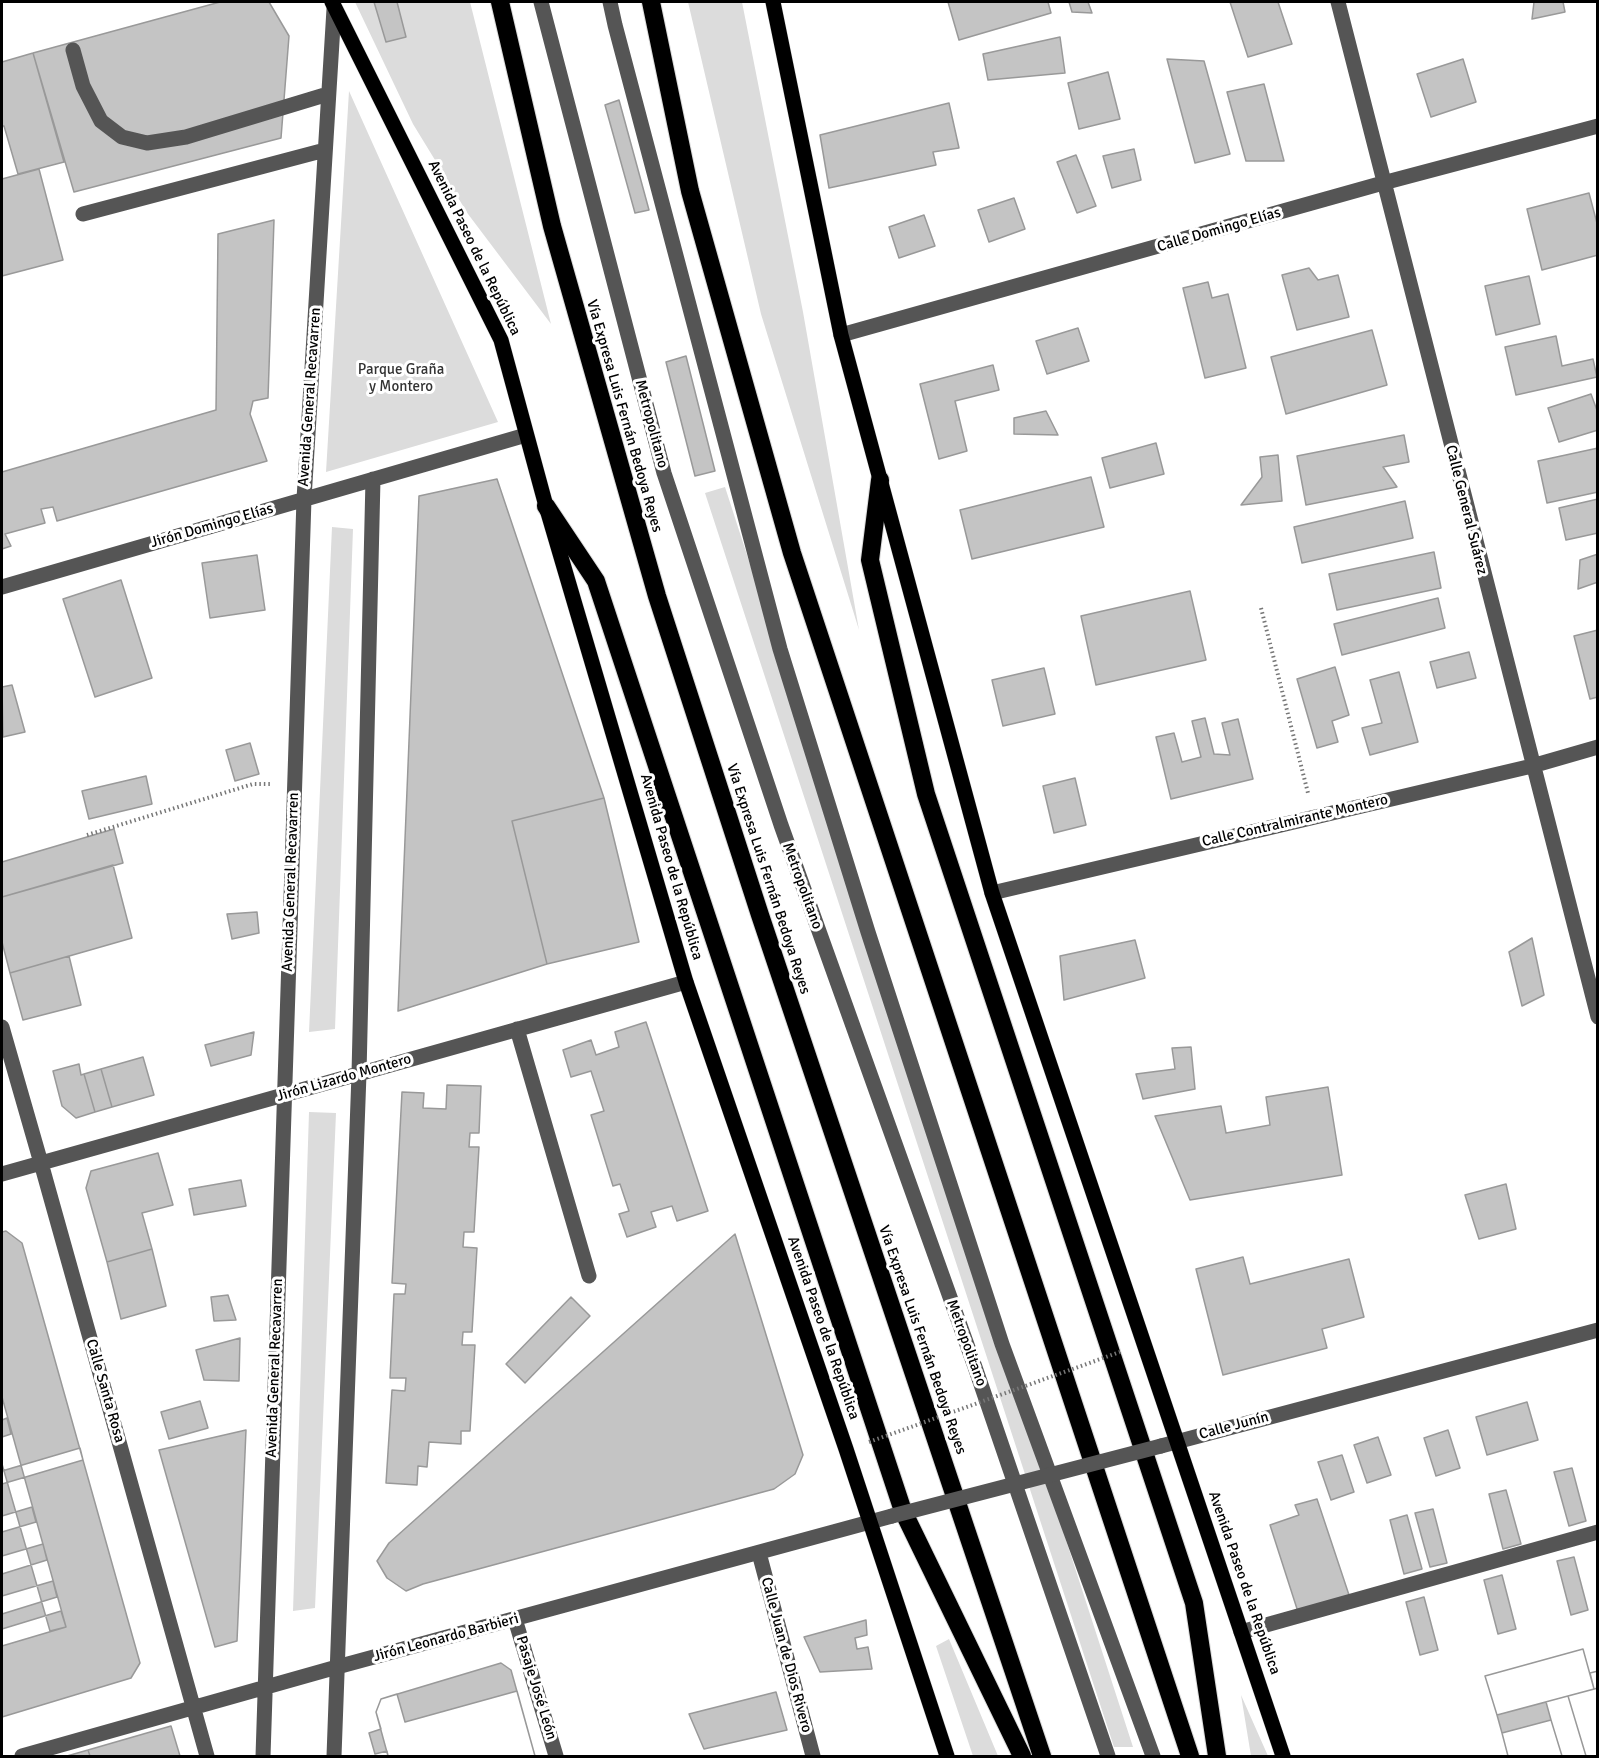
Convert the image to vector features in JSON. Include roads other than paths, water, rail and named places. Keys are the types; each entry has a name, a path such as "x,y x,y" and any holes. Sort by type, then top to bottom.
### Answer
{"highway":[{"name":"Vía Expresa Luis Fernán Bedoya Reyes","path":"500,2 552,226 657,596 760,915 1042,1756"},
{"path":"651,2 690,191 792,553 1190,1756"},
{"path":"880,480 870,560 926,794 1194,1603 1217,1756"},
{"path":"546,506 596,581 903,1511 1022,1756"}],"main road":[{"name":"Avenida Paseo de la República","path":"773,2 841,335 992,893 1283,1756"},
{"name":"Avenida Paseo de la República","path":"333,5 501,340 546,506 686,982 870,1522 947,1756"}],"street":[{"name":"Metropolitano","path":"541,2 664,473 781,825 975,1367 1108,1756"},
{"path":"610,2 771,614 868,932 1002,1344 1153,1756"},
{"name":"Calle General Suárez","path":"1338,2 1598,1017"},
{"name":"Avenida General Recavarren","path":"262,1756 304,499 333,5"},
{"path":"73,50 84,86 101,122 122,137 147,143 186,137 328,94"},
{"name":"Calle Domingo Elías","path":"841,335 1383,183 1598,126"},
{"path":"84,214 325,150"},
{"name":"Jirón Domingo Elías","path":"2,587 526,435"},
{"path":"334,1756 359,1074 374,479"},
{"name":"Calle Contralmirante Montero","path":"992,893 1532,766 1598,747"},
{"name":"Jirón Lizardo Montero","path":"2,1174 686,982"},
{"name":"Calle Santa Rosa","path":"2,1027 207,1756"},
{"path":"517,1029 589,1276"},
{"name":"Calle Junín","path":"870,1522 1598,1330"},
{"name":"Jirón Leonardo Barbieri","path":"22,1756 337,1667 870,1522"},
{"path":"1241,1632 1598,1532"},
{"name":"Calle Juan de Dios Rivero","path":"759,1553 813,1756"},
{"name":"Pasaje José León","path":"515,1619 556,1756"}],"park label":[{"name":"Parque Graña y Montero","path":"401,378"}]}
